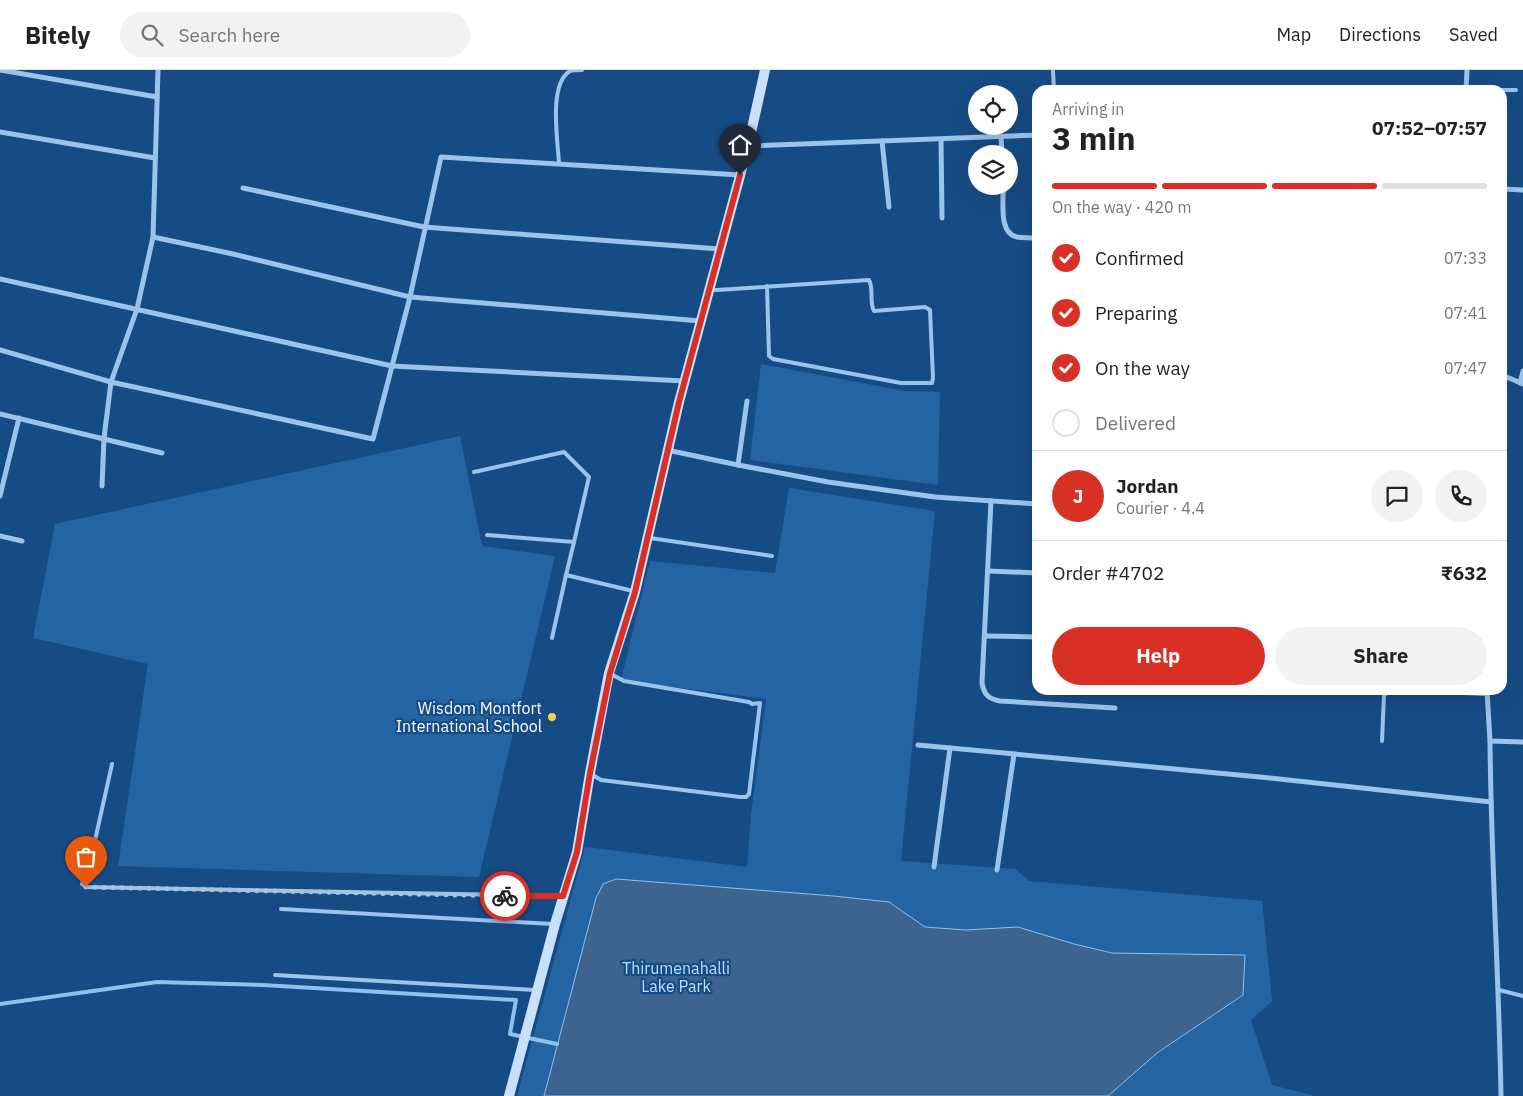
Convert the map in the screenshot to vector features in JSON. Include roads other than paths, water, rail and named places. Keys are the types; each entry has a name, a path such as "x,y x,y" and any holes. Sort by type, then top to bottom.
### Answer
{"street":[{"path":"0,70 157,97"},
{"path":"102,486 104,438 111,382 137,309 152,237 158,70"},
{"path":"509,1096 555,924 577,852 590,773 610,673 635,592 684,381 748,146 765,70"},
{"path":"1466,85 1467,70"},
{"path":"0,132 155,158"},
{"path":"748,146 1032,135"},
{"path":"1001,136 1002,145"},
{"path":"941,139 942,218"},
{"path":"882,141 889,207"},
{"path":"0,350 111,382 373,439 410,297 440,157 740,175"},
{"path":"243,188 424,227 720,249"},
{"path":"1507,189 1523,190"},
{"path":"1003,195 1007,232 1015,237 1032,238"},
{"path":"152,237 233,254 410,297 701,321"},
{"path":"0,279 392,366 684,381"},
{"path":"1507,377 1522,383 1523,371"},
{"path":"738,465 747,401"},
{"path":"0,414 162,453"},
{"path":"0,496 19,418"},
{"path":"667,450 838,483 936,497 1032,504"},
{"path":"991,501 986,636 982,683 984,692 990,699 1115,708"},
{"path":"0,536 22,541"},
{"path":"988,571 1032,573"},
{"path":"986,636 1032,637"},
{"path":"1488,695 1490,802 1499,990 1501,1096"},
{"path":"1490,741 1523,742"},
{"path":"918,744 1250,776 1490,802"},
{"path":"934,867 950,748"},
{"path":"997,870 1014,754"}],"lane":[{"path":"559,164 556,98 561,80 571,71 582,70"},
{"path":"1053,71 1054,85"},
{"path":"1507,90 1516,90"},
{"path":"709,290 767,286 869,280 872,285 872,308 874,311 925,308 930,310 932,383 901,383 773,360 769,356 767,286"},
{"path":"474,472 564,452 589,477 552,638"},
{"path":"487,535 574,542"},
{"path":"648,537 772,556"},
{"path":"566,575 635,592"},
{"path":"590,773 601,780 740,797 749,794 760,703 752,704 624,681 610,673"},
{"path":"1382,741 1384,695"},
{"path":"112,764 90,863 82,884 86,887 563,896"},
{"path":"281,909 555,924"},
{"path":"275,975 537,990"},
{"path":"1499,990 1523,996"}],"waterway":[{"path":"0,1004 157,982 263,985 516,1000 510,1034 557,1044"}],"place":[{"name":"Wisdom Montfort International School","path":"552,717"}],"park label":[{"name":"Thirumenahalli Lake Park","path":"676,977"}]}
